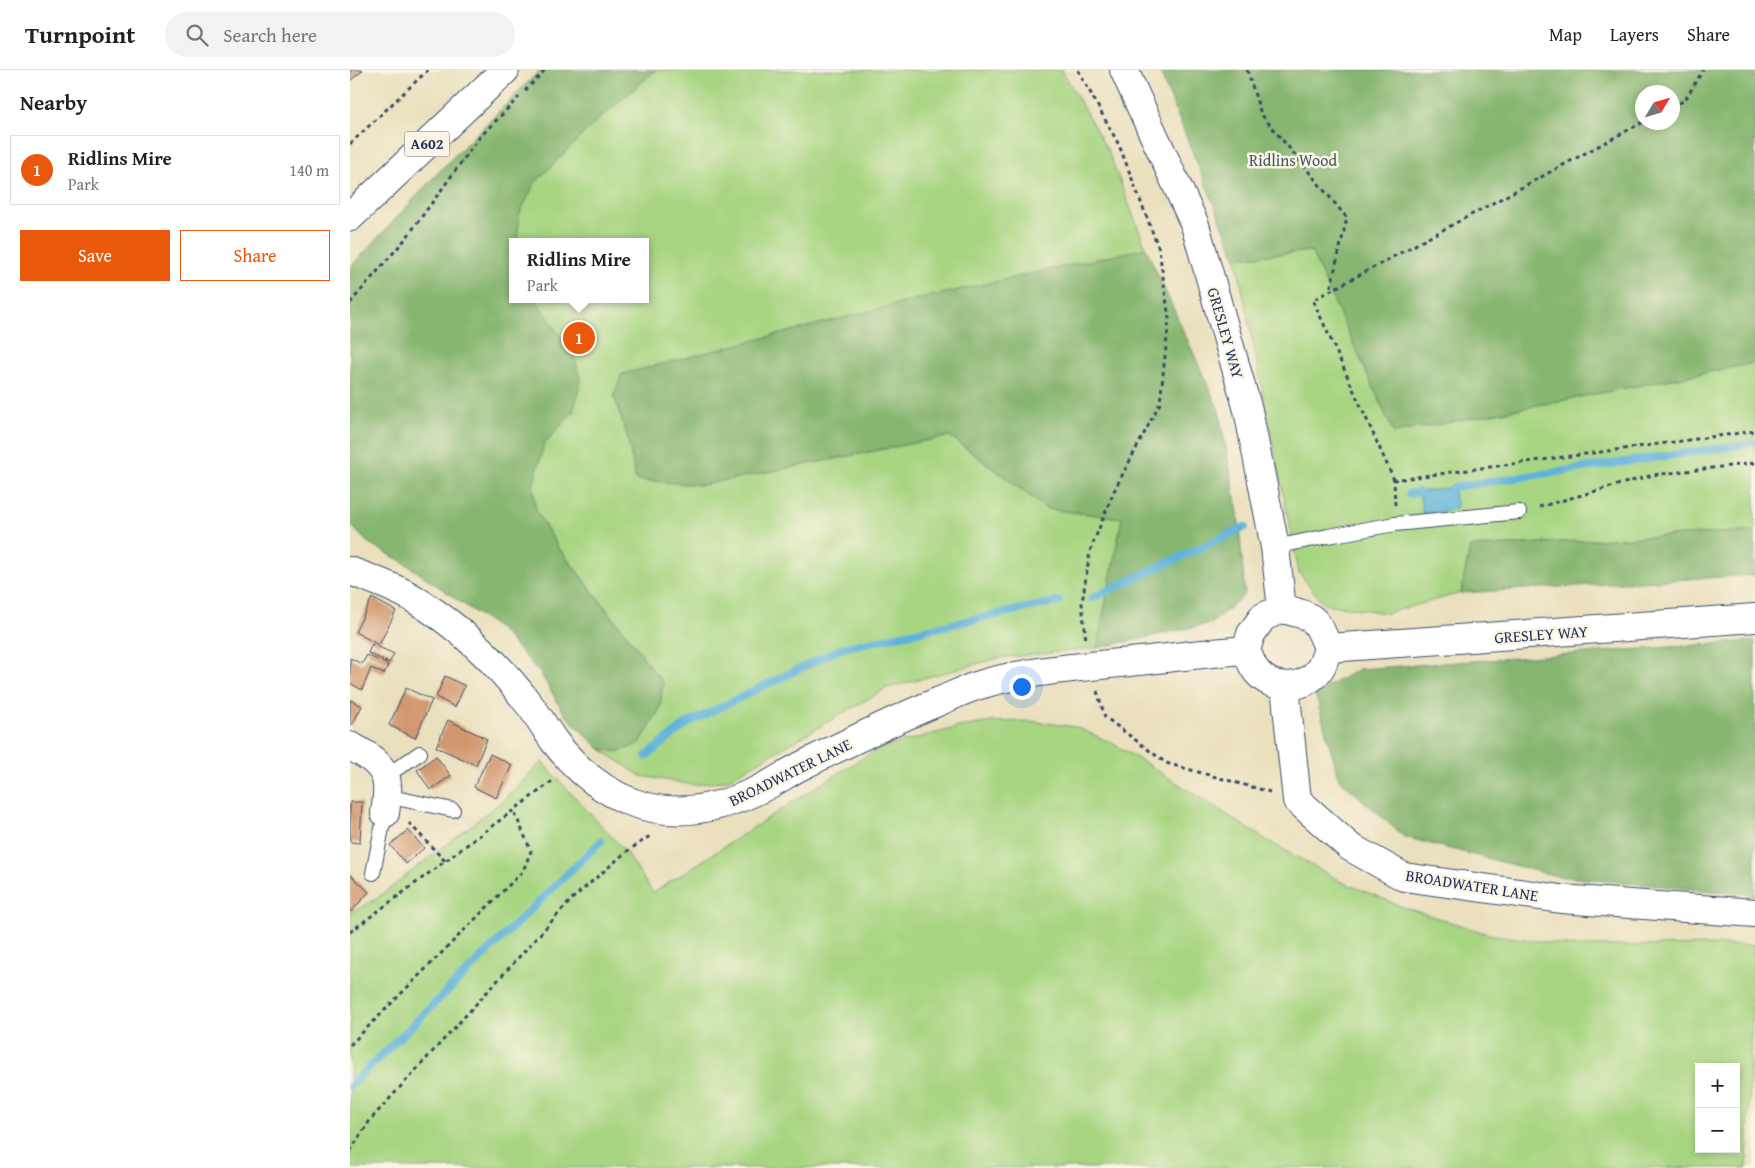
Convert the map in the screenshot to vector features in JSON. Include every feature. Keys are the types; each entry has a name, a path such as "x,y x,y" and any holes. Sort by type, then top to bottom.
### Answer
{"main road":[{"name":"A602","path":"350,217 505,70"},
{"name":"GRESLEY WAY","path":"1124,70 1195,225 1248,410 1275,547 1282,609"},
{"name":"BROADWATER LANE","path":"350,571 409,596 434,612 494,664 528,702 554,740 586,776 636,804 660,810 685,811 707,809 734,801 767,786 798,767 914,711 982,684 1037,672 1246,650"},
{"path":"1282,609 1308,615 1321,629 1328,648 1321,668 1306,682 1285,687 1266,680 1256,671 1246,650 1251,634 1263,617 1282,609"},
{"name":"GRESLEY WAY","path":"1328,648 1755,618"},
{"path":"1285,687 1297,800"},
{"path":"350,746 380,766 386,795"},
{"name":"BROADWATER LANE","path":"1297,800 1350,847 1404,877 1562,899 1755,913"}],"lane":[{"path":"1275,547 1395,524 1519,512"},
{"path":"373,873 386,795 420,753"},
{"path":"386,795 453,810"}],"path":[{"path":"350,144 428,70"},
{"path":"350,303 407,237 479,138 546,70"},
{"path":"1078,70 1119,145 1159,249 1168,319 1160,403 1114,491 1090,551 1082,603 1089,666 1105,718 1166,763 1297,800"},
{"path":"1248,70 1261,114 1347,218 1330,291"},
{"path":"1680,103 1685,100 1703,70"},
{"path":"1395,524 1394,480 1313,300 1635,126"},
{"path":"1394,480 1755,431"},
{"path":"1519,512 1653,475 1755,463"},
{"path":"350,932 575,764"},
{"path":"386,795 401,815 445,861"},
{"path":"350,1045 523,871 531,851 514,811"},
{"path":"350,1151 371,1119 573,898 626,852 685,811"}],"green space":[{"path":"540,70 656,70 590,127 535,183 520,213 517,238 509,238 509,303 538,303 574,355 581,382 573,412 544,444 533,486 536,511 558,547 663,683 660,709 640,743 620,752 600,749 565,715 541,674 502,631 406,564 367,542 350,524 350,268 447,163"},
{"path":"598,70 1062,70 1108,151 1146,248 905,302 628,440 637,480 702,485 950,436 1047,509 1122,518 1097,648 999,658 887,688 727,780 694,785 641,776 600,749 620,752 643,655 558,547 536,511 533,486 350,397"},
{"name":"Ridlins Wood","path":"1159,70 1755,70 1755,363 1394,433 1311,251 1236,258"},
{"path":"1146,248 1219,410 1238,513 1245,594 1212,623 1097,648 1122,518 1047,509 950,436 702,485 636,480 628,440 614,396 622,374 905,302"},
{"path":"1311,251 1394,433 1755,363 1755,531 1470,547 1461,593 1387,613 1324,604 1299,573 1236,258"},
{"path":"1755,531 1755,575 1461,593 1470,547"},
{"path":"1755,641 1755,895 1556,876 1404,837 1339,779 1315,693 1359,669"},
{"path":"1031,721 1076,727 1110,742 1268,841 1342,882 1403,907 1488,934 1573,946 1754,945 1747,1168 350,1168 350,913 376,899 501,802 542,762 626,852 653,893 877,749 959,727 992,722"}],"water":[{"path":"1453,487 1457,509 1423,514 1419,492"}],"building":[{"path":"350,70 363,70 350,81"},
{"path":"372,598 396,611 379,645 355,632"},
{"path":"372,644 394,654 389,663 368,653"},
{"path":"367,655 388,665 384,674 371,668 362,690 350,683 350,658 362,664"},
{"path":"445,676 465,686 455,707 436,697"},
{"path":"406,688 432,700 415,738 389,725"},
{"path":"350,700 362,706 352,725 350,724"},
{"path":"448,720 487,739 476,765 436,747"},
{"path":"490,754 512,765 496,798 474,787"},
{"path":"436,756 451,776 430,790 417,770"},
{"path":"350,802 362,802 360,843 350,842"},
{"path":"408,830 424,848 406,864 390,845"},
{"path":"350,874 369,892 351,912 350,911"}],"waterway":[{"path":"1453,487 1755,443"},
{"path":"1409,494 1419,492"},
{"path":"1092,598 1245,527"},
{"path":"646,756 688,723 842,648 1059,601"},
{"path":"350,1086 601,841"}],"place":[{"name":"Ridlins Mire","path":"579,338"}]}
